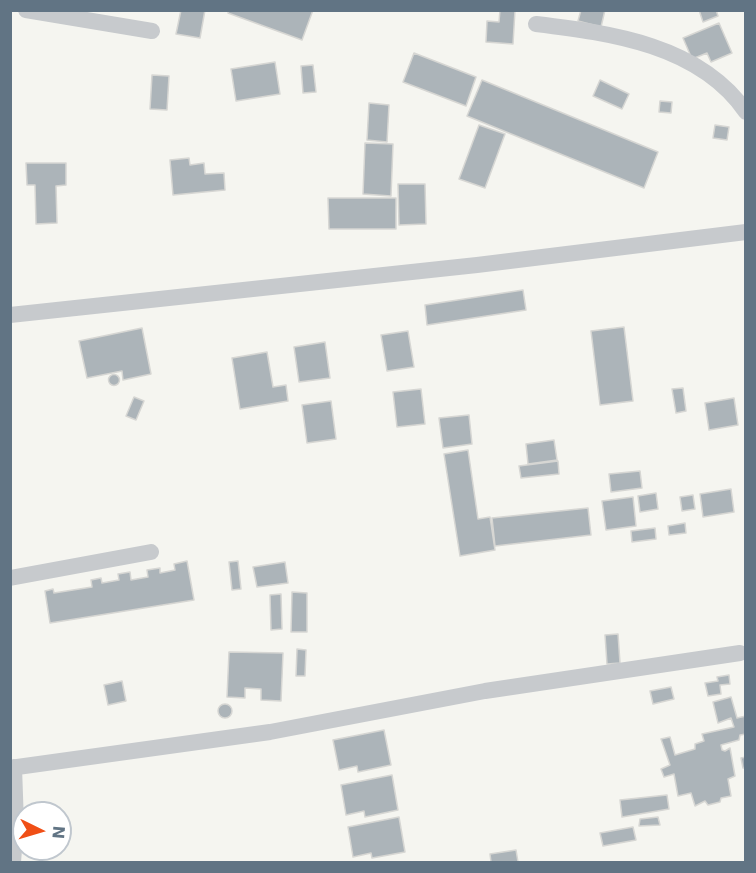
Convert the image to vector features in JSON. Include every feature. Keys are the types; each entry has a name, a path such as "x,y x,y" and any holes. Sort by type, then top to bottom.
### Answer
{"street":[{"path":"26,10 152,31"},
{"path":"536,24 589,30 634,41 682,57 705,71 735,96 746,112"},
{"path":"10,315 477,266 746,232"},
{"path":"10,578 151,552"},
{"path":"13,862 16,824 12,768 270,732 485,692 740,652"}],"building":[{"path":"181,10 205,10 200,38 176,34"},
{"path":"229,10 313,10 302,40 228,13"},
{"path":"500,10 515,10 513,44 486,42 487,21 499,22"},
{"path":"581,10 605,10 601,27 578,21"},
{"path":"699,10 716,10 718,16 703,22"},
{"path":"719,23 732,53 711,62 707,53 692,59 683,38"},
{"path":"414,53 476,77 466,106 403,82"},
{"path":"275,62 280,94 236,101 231,69"},
{"path":"313,65 316,92 303,93 301,66"},
{"path":"152,75 169,76 167,110 150,109"},
{"path":"482,80 658,152 644,188 467,116"},
{"path":"600,80 629,94 622,109 593,96"},
{"path":"660,101 672,102 671,113 659,112"},
{"path":"369,103 389,105 387,142 367,140"},
{"path":"479,125 505,134 485,188 459,179"},
{"path":"715,125 729,127 727,140 713,138"},
{"path":"365,143 393,144 391,196 363,194"},
{"path":"189,158 190,165 204,163 205,174 224,173 225,190 173,195 170,160"},
{"path":"26,163 66,163 66,185 56,186 57,223 36,224 35,185 27,185"},
{"path":"398,184 425,184 426,224 399,225"},
{"path":"328,198 396,198 396,229 329,229"},
{"path":"523,290 526,310 427,325 425,305"},
{"path":"624,327 633,401 600,405 591,331"},
{"path":"142,328 151,374 123,380 122,371 87,378 79,341"},
{"path":"408,331 414,367 387,371 381,335"},
{"path":"325,342 330,378 299,382 294,347"},
{"path":"267,352 273,387 286,385 288,401 240,409 232,358"},
{"path":"114,375 118,376 118,384 114,385 110,384 109,380 110,376"},
{"path":"683,388 686,411 676,413 672,389"},
{"path":"421,389 425,424 397,427 393,392"},
{"path":"134,397 144,401 136,420 126,416"},
{"path":"734,398 738,425 709,430 705,403"},
{"path":"331,401 336,439 307,443 302,405"},
{"path":"469,415 472,444 443,448 439,418"},
{"path":"554,440 557,460 528,464 526,444"},
{"path":"468,450 478,519 490,517 495,550 460,556 444,454"},
{"path":"558,461 559,474 521,478 519,466"},
{"path":"640,471 642,488 611,492 609,474"},
{"path":"731,489 734,512 703,517 700,494"},
{"path":"656,493 658,509 640,512 638,496"},
{"path":"693,495 695,509 682,511 680,497"},
{"path":"633,497 636,526 606,530 602,501"},
{"path":"588,508 591,535 495,546 492,518"},
{"path":"685,523 686,533 669,535 668,526"},
{"path":"655,528 656,539 632,542 631,531"},
{"path":"187,561 194,600 50,623 45,591 53,589 54,593 92,587 91,580 101,578 102,583 119,580 118,574 130,572 131,580 148,577 147,570 160,568 160,573 175,570 174,564"},
{"path":"238,561 241,589 232,590 229,562"},
{"path":"285,562 288,583 257,587 253,567"},
{"path":"292,592 307,593 307,632 291,632"},
{"path":"281,594 282,629 271,630 270,595"},
{"path":"618,634 620,663 607,664 605,635"},
{"path":"297,649 306,650 305,676 296,676"},
{"path":"229,652 283,653 281,701 261,700 261,689 245,688 245,698 227,697"},
{"path":"729,675 730,684 720,685 721,694 708,696 705,683 718,681 717,677"},
{"path":"122,681 126,701 108,705 104,685"},
{"path":"671,687 674,699 653,704 650,691"},
{"path":"731,697 737,718 746,716 746,734 740,735 739,740 721,745 722,750 725,751 730,748 735,776 728,779 731,796 721,798 720,802 708,805 705,801 695,806 691,793 678,796 674,774 664,777 661,769 670,765 661,739 670,737 675,755 695,749 695,744 704,741 702,734 734,727 731,718 718,723 713,702"},
{"path":"225,704 230,706 232,711 230,716 225,718 220,716 218,711 220,706"},
{"path":"384,730 391,765 358,772 357,766 339,770 333,740"},
{"path":"746,757 746,768 743,768 741,758"},
{"path":"392,775 398,810 365,817 364,811 346,815 341,785"},
{"path":"667,795 669,809 622,817 620,800"},
{"path":"399,817 405,852 372,858 371,853 353,857 348,827"},
{"path":"658,817 660,825 639,826 640,819"},
{"path":"633,827 636,840 603,846 600,833"},
{"path":"516,850 518,862 491,862 490,854"}]}
